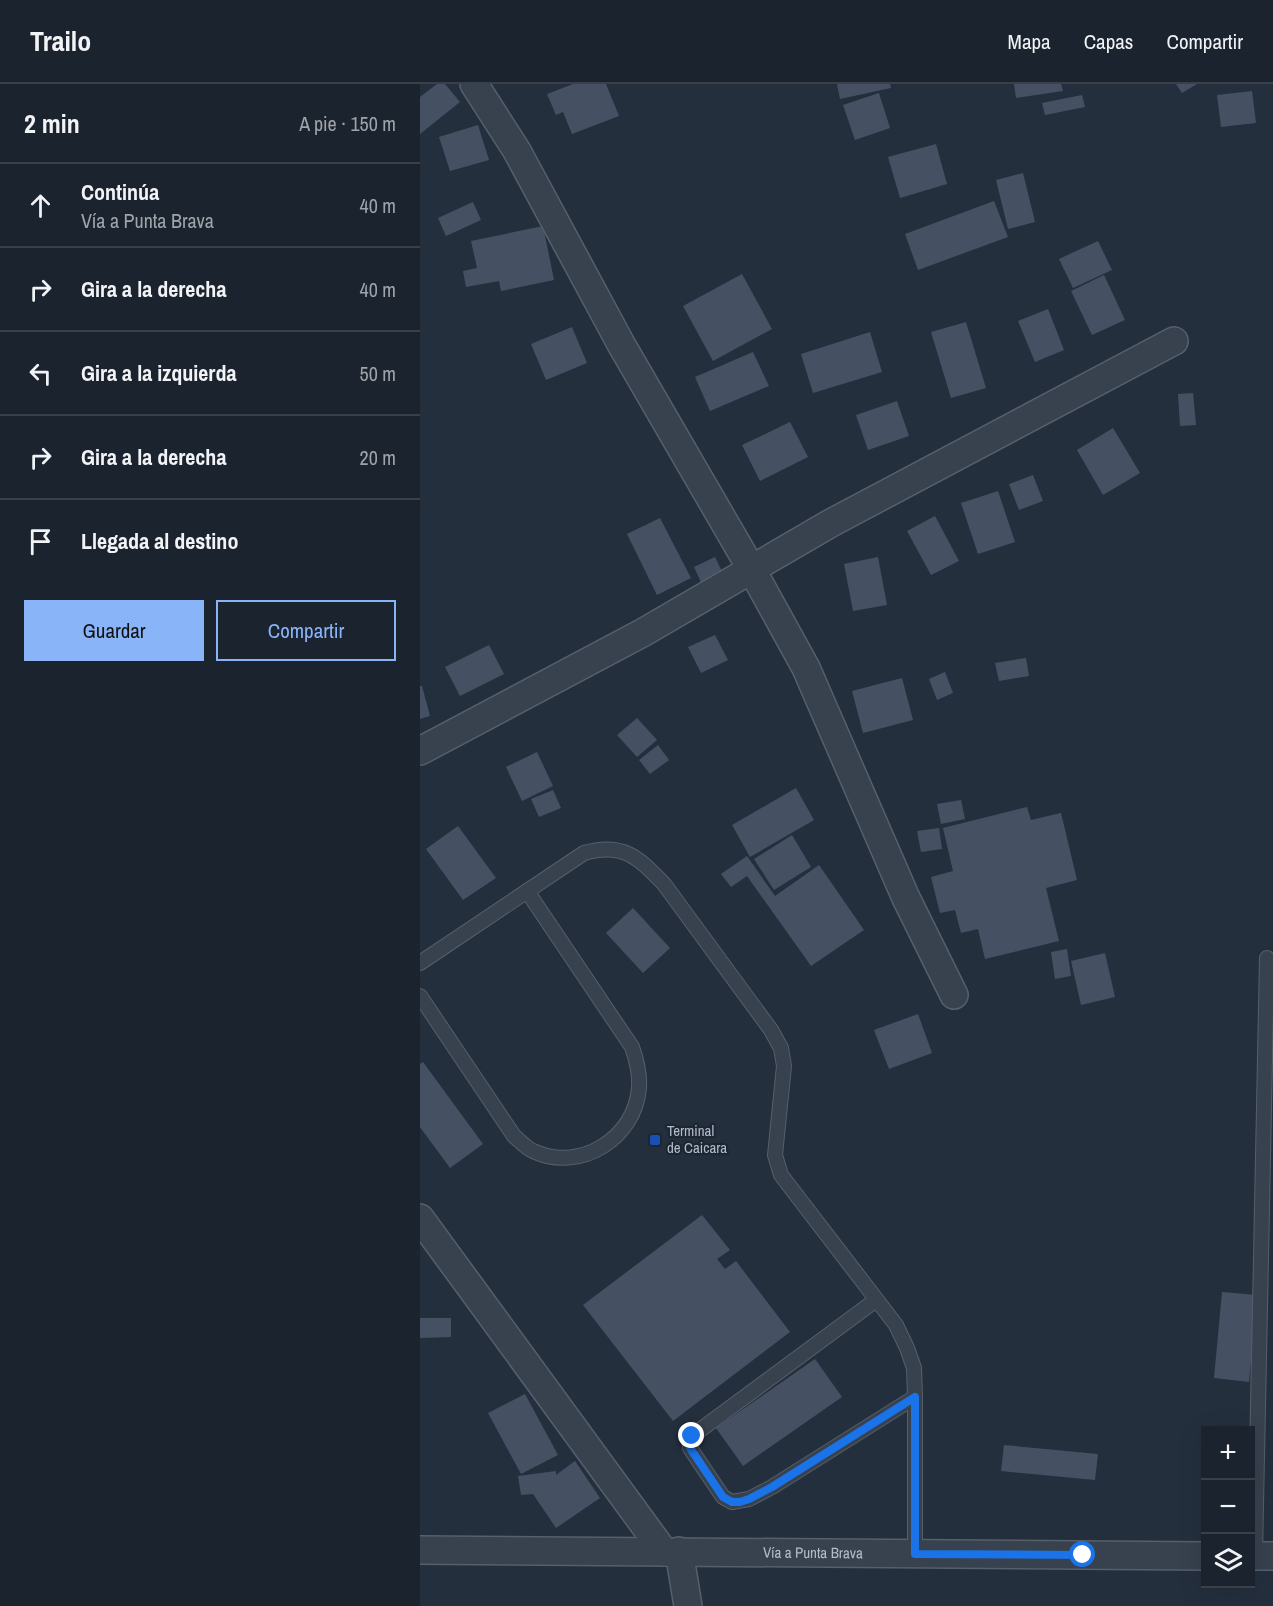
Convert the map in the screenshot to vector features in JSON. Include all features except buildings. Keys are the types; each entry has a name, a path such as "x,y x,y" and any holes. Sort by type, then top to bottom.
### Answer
{"street":[{"path":"474,84 517,151 621,344 806,668 906,898 954,995"},
{"path":"420,751 644,632 831,523 1174,341"},
{"path":"420,1218 671,1551 687,1606"},
{"name":"Vía a Punta Brava","path":"420,1550 1201,1556"}],"lane":[{"path":"420,963 584,853 599,849 617,849 633,855 664,884 771,1030 781,1048 784,1066 783,1086 775,1155 782,1175 896,1325 908,1348 914,1368 915,1397 915,1554"},
{"path":"420,996 514,1136 531,1151 565,1158 585,1156 602,1148 613,1139 626,1126 637,1099 639,1068 632,1047 527,891"},
{"path":"1260,1556 1267,1223 1267,958"},
{"path":"876,1300 692,1436 690,1448 723,1497 728,1501 740,1502 772,1487 915,1397"}],"place":[{"name":"Terminal de Caicara","path":"655,1140"}],"route":[{"path":"692,1436 689,1443 690,1448 723,1497 728,1501 740,1502 772,1487 915,1397 915,1554 1083,1555"}]}
